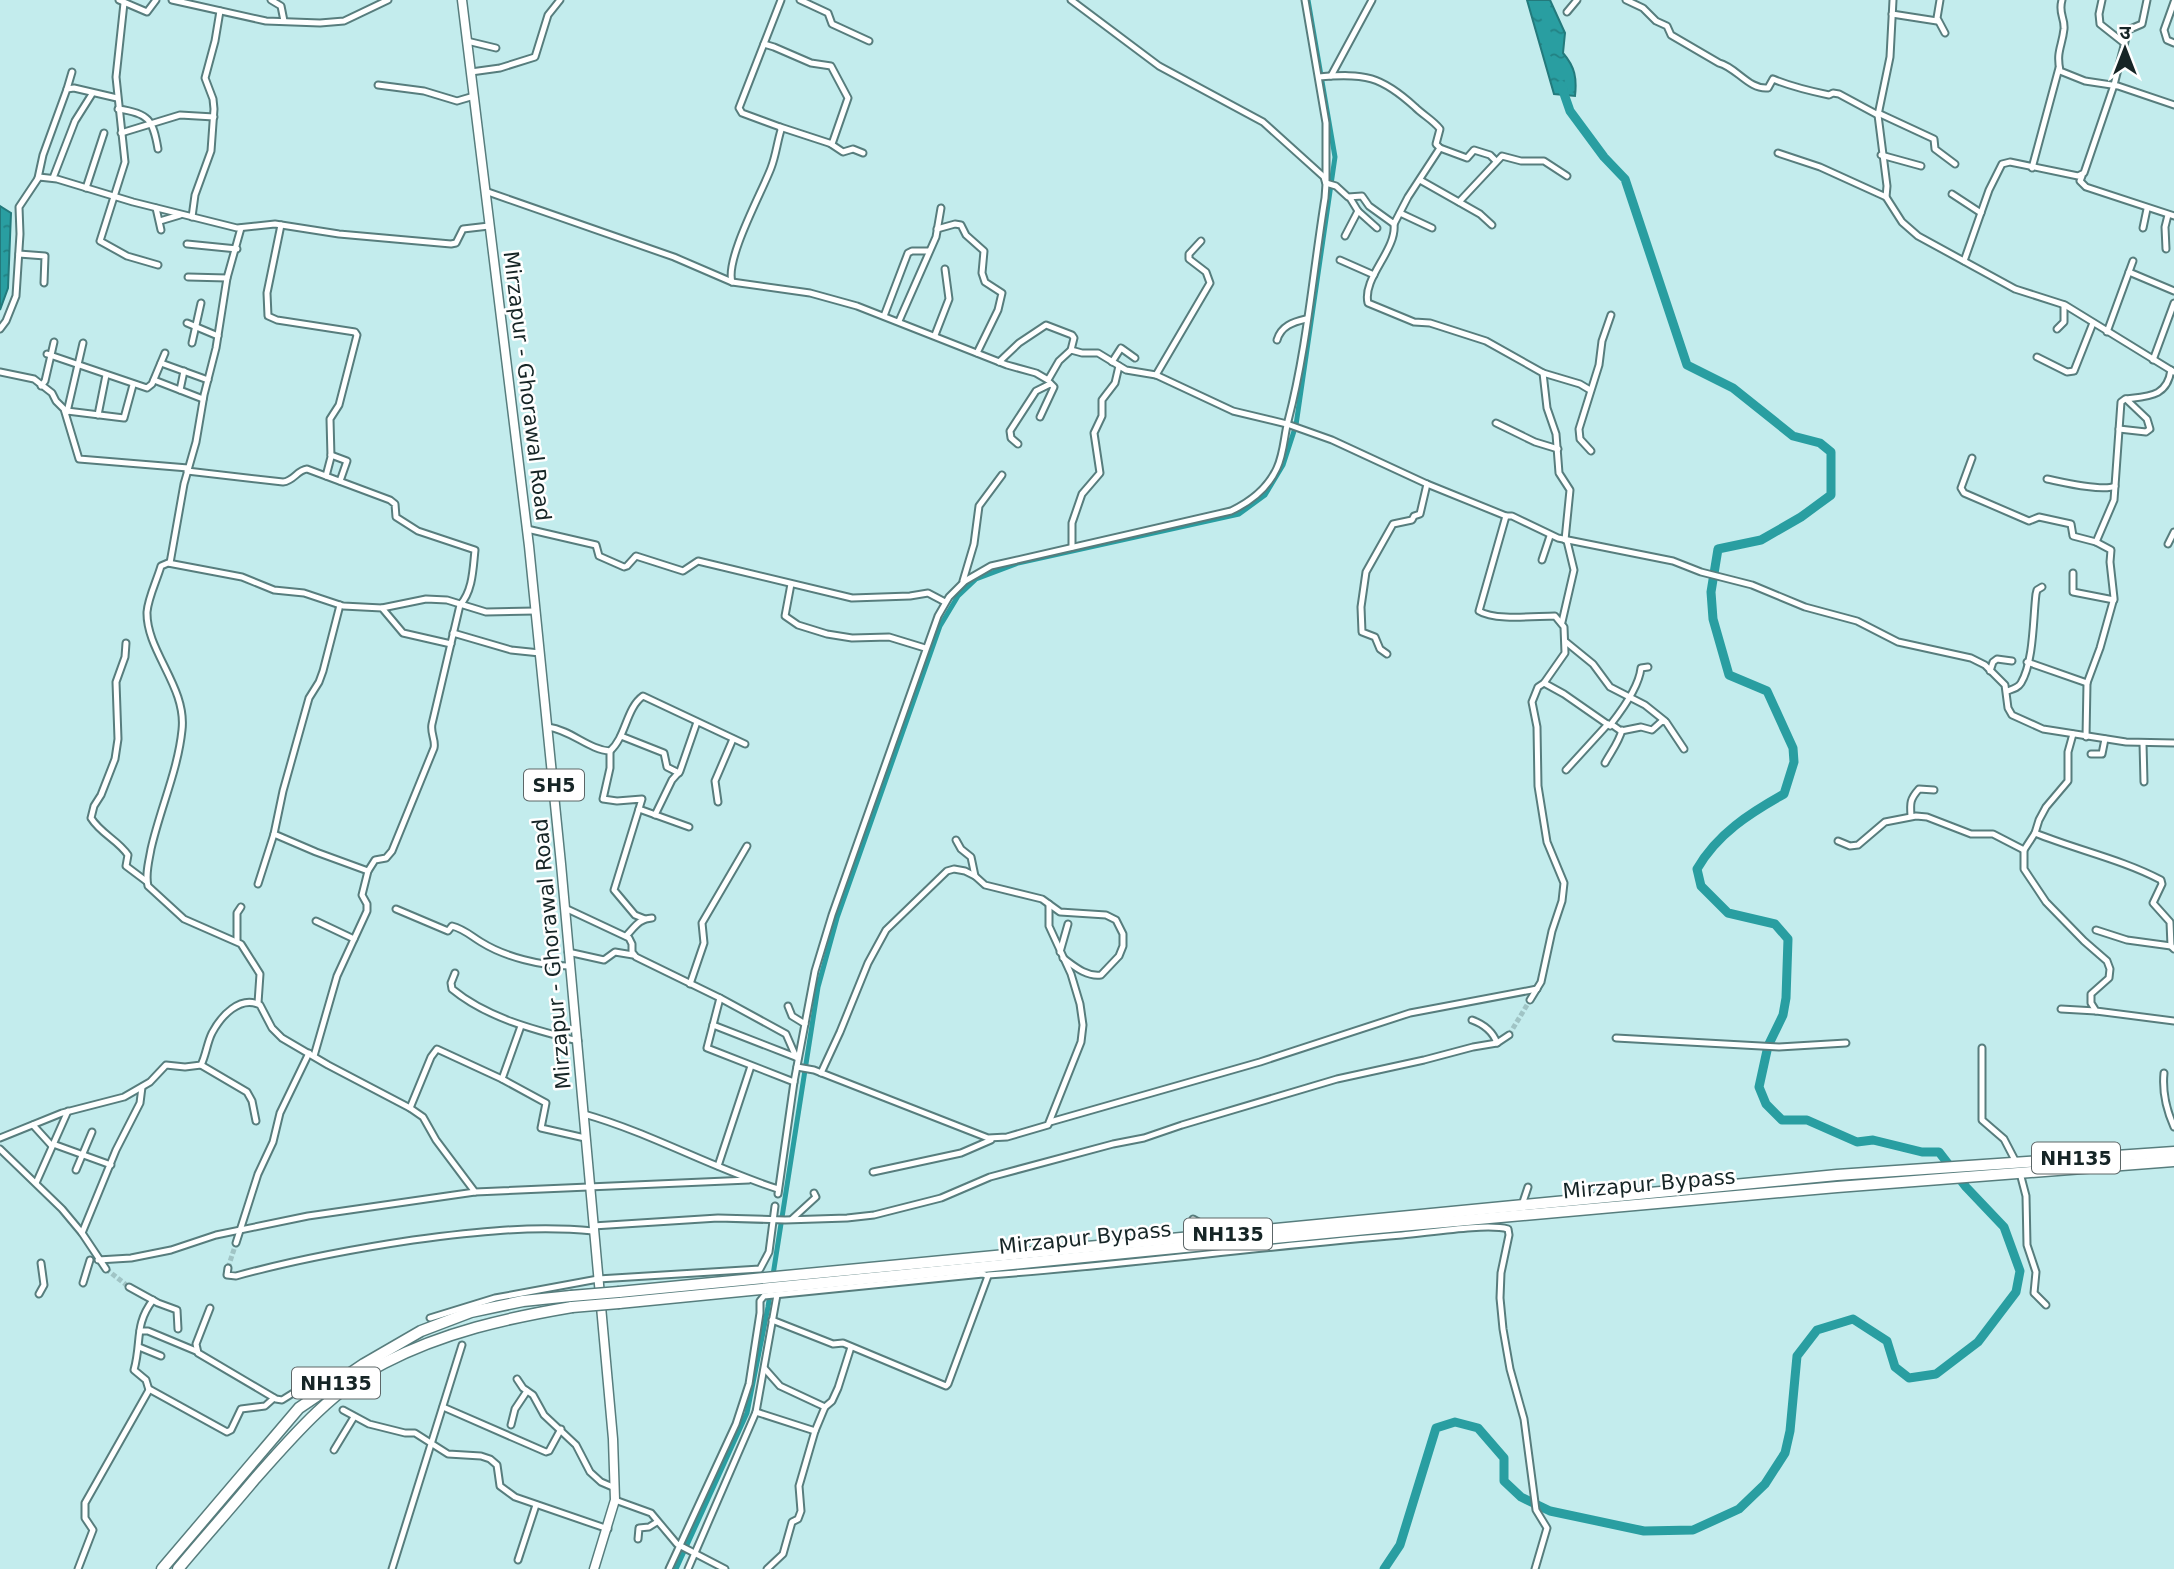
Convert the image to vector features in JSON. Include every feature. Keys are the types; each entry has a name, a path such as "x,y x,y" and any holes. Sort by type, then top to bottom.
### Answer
{"highway":[{"name":"Mirzapur Bypass","path":"178,1569 298,1430 336,1396 382,1364 429,1342 480,1325 619,1297 1520,1210 1837,1175 2174,1152"},
{"name":"Mirzapur Bypass","path":"1520,1210 2174,1161"},
{"name":"Mirzapur Bypass","path":"162,1569 299,1408 363,1364 421,1331 471,1312 523,1301 572,1296 619,1297"}],"main road":[{"name":"Mirzapur - Ghorawal Road","path":"462,0 536,611 613,1439 615,1500 594,1569"}],"street":[{"path":"156,0 147,12 121,1 117,98 125,162 116,197 100,236 101,243 127,256 158,265"},
{"path":"172,0 192,2 266,21 333,23 386,0"},
{"path":"271,0 281,6 284,21"},
{"path":"471,72 500,68 535,57 548,15 561,0"},
{"path":"764,44 783,50 796,58 827,65 833,69 848,98 832,144 739,110 764,44 781,0"},
{"path":"800,0 828,13 832,24 869,41"},
{"path":"1071,0 1159,66 1263,122 1321,173 1329,184 1350,198 1357,211 1377,228"},
{"path":"798,1058 815,971 832,915 886,767 925,648 945,602 962,584 990,566 1231,511 1262,490 1277,468 1292,426 1306,319 1329,184 1327,135 1320,77 1305,0"},
{"path":"1330,76 1372,0"},
{"path":"1567,12 1577,0"},
{"path":"1626,0 1643,8 1656,21 1667,26 1671,35 1719,63 1728,65 1743,79 1761,89 1768,88 1773,79 1805,90 1812,89 1829,95 1839,94 1934,139 1935,149 1955,164"},
{"path":"1643,8 1645,0"},
{"path":"1886,197 1880,114 1890,57 1893,0"},
{"path":"1940,0 1936,11 1937,21 1945,33"},
{"path":"2032,167 2059,68 2058,49 2064,31 2059,10 2062,0"},
{"path":"2102,0 2100,24 2124,43"},
{"path":"2147,0 2144,22 2140,27 2129,28 2114,85 2080,181 2085,187 2171,215 2165,227 2166,249"},
{"path":"2174,2 2164,30 2167,40 2174,43"},
{"path":"192,216 195,195 211,151 213,99 205,78 220,11"},
{"path":"1894,15 1937,21"},
{"path":"467,41 496,48"},
{"path":"2059,68 2063,73 2085,81 2114,85 2174,105"},
{"path":"0,329 16,296 19,207 38,178 43,155 72,72"},
{"path":"1320,77 1369,77 1390,86 1439,126 1436,144 1440,148 1467,158 1474,150 1490,155 1495,160"},
{"path":"378,85 424,91 457,101 474,96"},
{"path":"67,89 74,88 117,98"},
{"path":"53,178 75,121 92,94"},
{"path":"118,109 141,113 151,122 155,129 158,149"},
{"path":"121,133 180,115 214,117"},
{"path":"732,282 732,266 778,148 780,127"},
{"path":"86,188 104,133"},
{"path":"829,142 840,151 855,150 863,153"},
{"path":"1440,148 1394,225 1392,241 1374,275 1368,303 1414,321 1430,323 1486,341 1544,373 1580,384 1590,390"},
{"path":"1777,153 1820,167 1886,197 1910,230 2015,289 2064,305 2108,329 2172,371 2161,391 2126,399 2120,404 2112,506 2096,542"},
{"path":"1459,202 1495,160 1504,156 1521,161 1545,161 1567,176"},
{"path":"1884,156 1921,166"},
{"path":"1965,259 2001,164 2010,162 2082,176"},
{"path":"38,178 53,178 156,208 241,228 281,225 339,234 451,244 456,243 463,229 489,226"},
{"path":"1420,180 1480,214 1492,225"},
{"path":"485,191 674,257 732,282 810,293 899,321 999,362 1035,373 1054,387 1040,417"},
{"path":"1952,194 1982,213"},
{"path":"1350,198 1362,196 1368,206 1394,225"},
{"path":"156,208 161,230"},
{"path":"899,321 929,251 941,208"},
{"path":"2143,228 2147,209"},
{"path":"1345,236 1357,211"},
{"path":"1400,213 1432,228"},
{"path":"160,221 182,214"},
{"path":"281,225 268,293 268,316 277,320 355,332 357,335 339,405 330,419 331,456 326,476"},
{"path":"937,229 961,225 967,235 984,251 982,273 985,282 1002,293 998,310 977,353"},
{"path":"170,564 218,336 227,278 241,228"},
{"path":"1156,375 1210,283 1206,272 1189,259 1189,254 1201,241"},
{"path":"187,244 237,248"},
{"path":"884,316 908,253 929,251"},
{"path":"19,254 45,256 44,283"},
{"path":"1340,260 1374,275"},
{"path":"2108,329 2133,261"},
{"path":"935,335 949,299 945,269"},
{"path":"2129,272 2174,291"},
{"path":"188,277 227,278"},
{"path":"192,343 201,303"},
{"path":"2153,360 2174,303"},
{"path":"2057,329 2064,322 2064,305"},
{"path":"1591,451 1582,442 1579,432 1611,314"},
{"path":"1277,340 1279,332 1290,324 1306,319"},
{"path":"187,323 218,336"},
{"path":"2037,357 2067,372 2074,372 2088,330 2093,323"},
{"path":"999,362 1019,343 1046,325 1074,338 1071,350 1059,361 1049,382 1035,391 1010,431 1011,438 1018,444"},
{"path":"41,386 54,342"},
{"path":"67,413 83,344"},
{"path":"1112,362 1121,348 1135,358"},
{"path":"1071,350 1082,354 1098,353 1118,366 1156,375 1233,411 1292,426 1382,462 1427,484 1519,519 1550,536 1665,559 1701,572 1762,588 1805,607 1857,621 1898,642 1971,658 2005,685 2010,712 2017,719 2050,731 2143,743 2174,743"},
{"path":"49,354 147,388 154,380 165,353"},
{"path":"161,363 208,380"},
{"path":"1072,547 1072,523 1082,494 1100,473 1094,433 1102,416 1102,400 1115,383 1118,366"},
{"path":"0,372 34,379 52,393 67,413 79,459 188,469 283,482 292,481 305,469 390,500 395,504 396,517 408,526 475,550 472,578 465,600 460,605 431,731 434,748 392,850 386,858 375,860 368,871 362,895 368,908 337,976 312,1055 280,1113 273,1142 258,1174 236,1243"},
{"path":"180,390 184,372"},
{"path":"1530,1000 1537,989 1564,891 1563,878 1550,850 1538,786 1537,727 1532,702 1538,687 1563,657 1566,642 1562,622 1574,570 1566,541 1570,489 1561,478 1555,430 1547,408 1544,373"},
{"path":"98,415 106,375"},
{"path":"154,380 203,399"},
{"path":"67,413 125,417 133,385"},
{"path":"2119,429 2143,432 2150,429 2147,419 2126,399"},
{"path":"1496,423 1535,442 1558,449"},
{"path":"331,456 347,461 340,481"},
{"path":"1972,458 1961,488 1964,493 2029,521 2039,517 2072,525 2072,535 2096,542 2112,552 2110,562 2114,600 2087,682 2086,737"},
{"path":"962,584 974,544 979,506 1002,475"},
{"path":"2047,479 2071,485 2108,488 2115,485"},
{"path":"1387,654 1380,649 1377,638 1362,632 1364,579 1393,524 1412,520 1420,514 1427,484"},
{"path":"1506,516 1479,611 1483,614 1510,617 1555,616 1562,622"},
{"path":"527,529 596,545 599,556 624,567 636,556 683,571 698,561 852,598 928,593 945,602"},
{"path":"2168,544 2174,532"},
{"path":"1542,560 1550,536"},
{"path":"146,881 153,842 174,773 183,718 176,690 152,635 148,616 148,606 161,566 170,564 242,577 274,590 304,593 341,605 382,608 426,599 443,599 486,612 536,611"},
{"path":"2073,573 2073,592 2114,600"},
{"path":"791,584 785,616 798,625 852,638 889,637 925,648"},
{"path":"2007,691 2019,686 2027,662 2036,594 2042,587"},
{"path":"258,884 274,834 309,698 323,671 341,605"},
{"path":"382,608 403,632 451,644"},
{"path":"453,633 511,650 540,653"},
{"path":"1566,642 1597,667 1609,687 1658,714 1684,749"},
{"path":"126,643 125,657 116,682 118,739 114,751 115,759 91,818 98,830 124,849 128,855 126,866 146,881 151,891 184,919 244,946 260,974 258,1003 276,1034 410,1108 428,1123 436,1140 475,1192"},
{"path":"1990,671 1997,659 2012,661"},
{"path":"2027,662 2087,682"},
{"path":"1566,770 1627,703 1639,680 1642,667 1648,667"},
{"path":"1544,683 1622,730 1641,727 1652,730 1662,721 1665,722"},
{"path":"645,919 635,915 614,890 641,798 617,802 603,799 610,768 610,751 642,696 745,744"},
{"path":"654,815 678,773 697,722"},
{"path":"548,727 564,730 599,749 610,751"},
{"path":"1605,763 1620,740 1622,730"},
{"path":"2073,734 2068,752 2068,781 2046,807 2024,850 2025,873 2046,902 2109,965 2109,978 2091,994 2091,1003 2096,1011"},
{"path":"621,736 664,753 667,767 678,773"},
{"path":"718,802 715,781 733,739"},
{"path":"2091,754 2102,754 2105,739"},
{"path":"2143,743 2144,782"},
{"path":"1911,816 1912,795 1919,789 1934,790"},
{"path":"639,809 689,827"},
{"path":"1838,841 1850,846 1858,845 1885,822 1911,816 1927,817 1973,835 1993,834 2024,850"},
{"path":"2035,833 2084,852 2112,858 2161,880 2162,884 2153,903 2170,922 2173,948 2127,940 2096,930"},
{"path":"274,834 368,871"},
{"path":"956,839 961,849 971,857 975,876"},
{"path":"690,984 704,943 702,923 747,846"},
{"path":"821,1073 841,1032 867,963 890,924 906,912 947,871 960,870 975,876 985,885 1037,898 1060,912 1111,916 1118,922 1123,934 1122,951 1101,975 1094,976 1082,971 1061,955"},
{"path":"1049,904 1049,926 1075,986 1083,1031 1050,1122"},
{"path":"237,941 237,913 240,907"},
{"path":"565,908 626,936 632,944 633,955"},
{"path":"396,909 449,931 452,926 460,928 482,943 530,962 545,966 570,966"},
{"path":"626,936 632,927 652,918"},
{"path":"316,921 354,939"},
{"path":"1061,955 1068,925"},
{"path":"568,952 604,960 615,952 633,955 720,998 786,1034 800,1068 794,1082 778,1192 612,1121 584,1114"},
{"path":"455,973 451,986 459,995 521,1026 578,1041"},
{"path":"873,1172 961,1153 993,1139 1260,1062 1410,1013 1537,989"},
{"path":"720,998 707,1048 794,1082"},
{"path":"201,1065 213,1031 224,1016 238,1004 258,1003"},
{"path":"788,1006 792,1016 805,1024"},
{"path":"2061,1009 2174,1021"},
{"path":"1472,1020 1480,1023 1494,1036 1497,1043"},
{"path":"502,1079 521,1026"},
{"path":"713,1026 798,1058"},
{"path":"228,1268 227,1275 231,1276 376,1244 457,1234 557,1227 593,1228 678,1220 857,1218 927,1203 982,1180 1103,1146 1154,1135 1323,1083 1497,1043 1509,1035"},
{"path":"1616,1038 1779,1047 1846,1043"},
{"path":"1982,1048 1982,1120 2004,1139 2017,1162 2026,1196 2027,1245 2036,1272 2034,1293 2046,1305"},
{"path":"410,1108 431,1057 437,1049 546,1103 541,1128 585,1138"},
{"path":"0,1138 68,1111 124,1097 142,1087 166,1065 201,1065 247,1092 252,1101 256,1121"},
{"path":"718,1166 751,1066"},
{"path":"800,1068 814,1070 993,1139"},
{"path":"2164,1073 2166,1107 2174,1127"},
{"path":"82,1233 140,1103 142,1087"},
{"path":"36,1184 68,1111"},
{"path":"33,1125 52,1145 111,1165"},
{"path":"76,1170 92,1132"},
{"path":"0,1149 62,1209 106,1269"},
{"path":"98,1260 144,1256 308,1216 475,1192 749,1180"},
{"path":"1528,1187 1509,1233 1501,1273 1500,1310 1510,1369 1524,1419 1536,1506 1547,1531 1535,1569"},
{"path":"788,1220 816,1197 814,1192"},
{"path":"429,1318 495,1298 598,1279 760,1269 769,1252 775,1206"},
{"path":"1194,1219 1202,1224 1209,1240"},
{"path":"688,1569 686,1549 736,1424 749,1384 760,1301 764,1296 1479,1228 1505,1228 1509,1233"},
{"path":"83,1283 90,1260"},
{"path":"39,1294 44,1285 41,1263"},
{"path":"772,1320 833,1345 841,1343 947,1386 988,1275"},
{"path":"129,1287 177,1310 178,1329"},
{"path":"669,1569 686,1549 756,1412 765,1369 774,1295"},
{"path":"153,1300 139,1322 141,1331 134,1370 146,1380 149,1388 227,1432 231,1430 241,1409 265,1406 274,1398"},
{"path":"196,1351 210,1308"},
{"path":"141,1331 148,1331 196,1351 274,1398 282,1400 295,1391 310,1391"},
{"path":"392,1569 462,1346"},
{"path":"139,1347 161,1356"},
{"path":"767,1569 780,1558 792,1522 800,1515 799,1486 815,1431 825,1407 835,1395 851,1347"},
{"path":"765,1369 780,1386 825,1407"},
{"path":"517,1379 533,1395 544,1415 576,1445 590,1472 601,1482 615,1488"},
{"path":"78,1569 93,1530 85,1518 85,1503 149,1388"},
{"path":"511,1425 515,1409 527,1391"},
{"path":"443,1407 548,1452 561,1429"},
{"path":"343,1410 387,1429 415,1433 447,1454 481,1457 495,1462 502,1489 536,1505 608,1529"},
{"path":"756,1412 815,1431"},
{"path":"334,1450 354,1417"},
{"path":"615,1500 651,1513 686,1549 724,1569"},
{"path":"518,1560 536,1505"},
{"path":"638,1539 639,1528 649,1527 657,1522"}],"water":[{"path":"1527,0 1550,0 1565,33 1563,53 1574,73 1575,96 1554,94"},
{"path":"0,206 11,213 8,288 0,310"}],"waterway":[{"path":"676,1569 747,1413 768,1307 818,987 837,918 940,626 958,596 976,579 1018,563 1239,514 1265,495 1283,465 1296,425 1335,157 1308,0"},
{"path":"1384,1569 1400,1545 1436,1428 1455,1422 1478,1428 1504,1458 1504,1481 1521,1497 1550,1511 1644,1531 1693,1530 1739,1509 1765,1484 1785,1453 1790,1431 1797,1356 1817,1330 1853,1319 1887,1341 1895,1367 1909,1378 1936,1374 1978,1342 2016,1292 2020,1271 2004,1227 1966,1187 1939,1152 1922,1152 1873,1140 1857,1142 1807,1120 1782,1120 1766,1104 1759,1087 1768,1046 1783,1015 1788,939 1775,924 1728,913 1701,886 1697,869 1724,835 1784,794 1794,762 1793,748 1767,691 1729,675 1713,619 1711,592 1718,549 1761,540 1801,517 1831,495 1831,452 1820,443 1793,436 1733,388 1687,365 1625,179 1604,157 1570,111 1561,85"}],"tunnel":[{"path":"1509,1035 1530,1000"},
{"path":"228,1268 236,1243"},
{"path":"106,1269 129,1287"}]}
